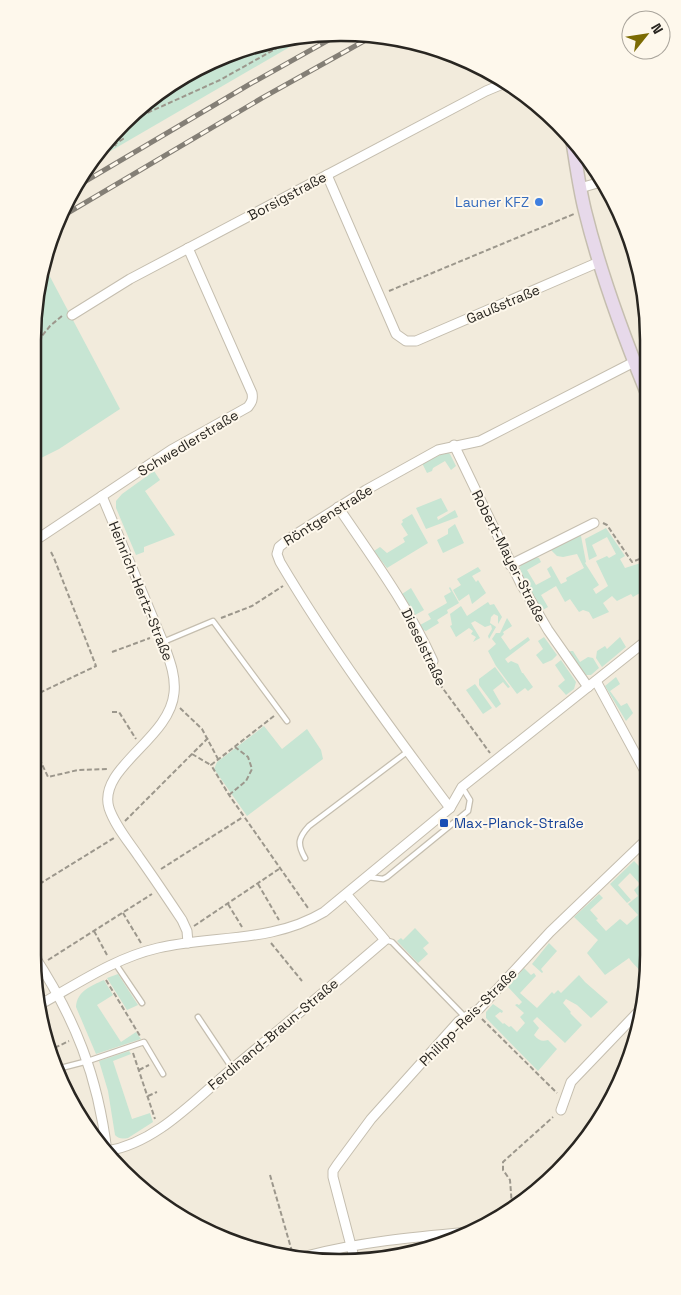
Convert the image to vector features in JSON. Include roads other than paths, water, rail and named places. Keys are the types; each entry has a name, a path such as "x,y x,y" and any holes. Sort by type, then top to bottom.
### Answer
{"street":[{"name":"Borsigstraße","path":"73,314 130,278 498,86"},
{"path":"574,154 580,188 599,262 639,363"},
{"name":"Gaußstraße","path":"327,175 396,334 406,341 416,341 599,262"},
{"path":"580,188 595,184"},
{"name":"Schwedlerstraße","path":"41,537 171,450 248,407 253,400 252,393 188,248"},
{"name":"Röntgenstraße","path":"450,808 407,752 348,669 291,581 278,558 278,547 338,508 431,454 443,448 480,440 639,363"},
{"name":"Robert-Mayer-Straße","path":"454,446 510,565 548,630 592,684"},
{"name":"Heinrich-Hertz-Straße","path":"102,496 161,638 174,677 173,702 170,711 159,729 120,769 110,786 108,794 110,808 121,830 182,920 187,931 188,943"},
{"name":"Dieselstraße","path":"338,508 399,598 433,660"},
{"path":"510,565 594,523"},
{"path":"45,1002 100,970 146,952 188,943 268,934 315,918 335,905 450,808 462,787 640,646"},
{"path":"592,684 640,763"},
{"name":"Philipp-Reis-Straße","path":"353,1253 333,1171 371,1119 459,1021 475,1012 550,932 640,848"},
{"path":"346,894 385,940"},
{"name":"Ferdinand-Braun-Straße","path":"115,1151 135,1144 172,1119 316,1000 385,940"},
{"path":"42,968 69,1016 88,1062 101,1107 105,1140"},
{"path":"561,1110 571,1082 633,1017"},
{"path":"320,1253 398,1239 447,1234"}],"lane":[{"path":"161,638 213,621 287,721"},
{"path":"305,858 299,841 302,833 407,752"},
{"path":"365,878 383,879 388,877 468,811 470,800 462,787"},
{"path":"385,940 392,942 465,1017"},
{"path":"114,964 142,1003"},
{"path":"198,1018 232,1069"},
{"path":"63,1068 88,1062 144,1042 163,1074"}],"railway":[{"path":"89,179 325,42"},
{"path":"70,211 262,98 362,42"}],"place":[{"name":"Launer KFZ","path":"539,202"},
{"name":"Max-Planck-Straße","path":"444,823"}]}
